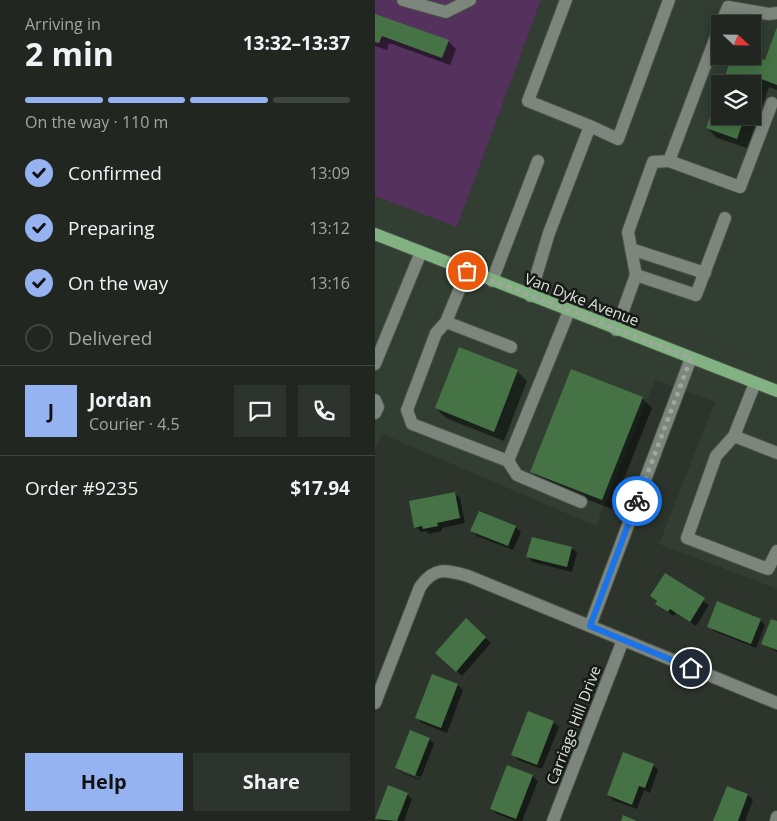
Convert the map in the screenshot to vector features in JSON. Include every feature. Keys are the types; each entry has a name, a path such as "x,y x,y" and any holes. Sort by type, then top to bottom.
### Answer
{"main road":[{"name":"Van Dyke Avenue","path":"375,234 616,330 777,391"}],"street":[{"path":"403,0 446,12 469,0"},
{"path":"566,0 528,101 618,139 664,1"},
{"path":"725,15 728,6 769,14 777,13"},
{"path":"669,161 711,51"},
{"path":"616,330 636,275 628,232 653,162 669,161 740,187 772,103"},
{"path":"530,296 549,233 590,126"},
{"path":"492,281 537,161"},
{"path":"636,275 696,295 725,218"},
{"path":"631,249 705,273"},
{"path":"375,364 421,252"},
{"path":"467,271 446,322 436,333 407,410 412,424 508,462 517,475 581,502"},
{"path":"508,462 569,311"},
{"path":"446,322 511,347"},
{"path":"590,626 691,358"},
{"path":"755,383 734,436 716,456 687,538 768,569 777,551"},
{"path":"375,400 378,407 375,413"},
{"path":"734,436 777,453"},
{"path":"375,703 420,587 432,573 454,572 468,576 777,703"},
{"name":"Carriage Hill Drive","path":"553,821 623,640"},
{"path":"776,821 777,817"}],"shaded area":[{"path":"375,0 541,0 457,227 375,196"},
{"path":"541,0 777,0 777,589 659,544 715,402 655,380 596,526 382,434 375,450 375,196 457,226"}],"building":[{"path":"375,14 449,40 442,58 382,36 379,43 375,42"},
{"path":"777,27 777,85 761,79 761,75 725,75 729,65 761,65 761,59 765,60"},
{"path":"711,114 711,125 742,125 737,139 706,128"},
{"path":"459,347 518,370 494,432 435,408"},
{"path":"571,369 643,397 602,500 530,472"},
{"path":"455,492 460,518 437,523 438,526 423,529 422,526 414,528 409,501"},
{"path":"479,511 516,526 508,546 470,531"},
{"path":"532,537 572,547 567,567 526,557"},
{"path":"665,573 705,598 690,622 670,609 668,612 655,604 657,601 650,596"},
{"path":"717,601 761,619 751,644 707,627"},
{"path":"466,618 486,637 456,672 435,653"},
{"path":"771,619 777,621 777,650 761,644"},
{"path":"432,674 458,684 441,728 415,718"},
{"path":"528,711 554,721 537,765 511,755"},
{"path":"410,730 430,738 415,776 395,768"},
{"path":"623,752 654,764 645,788 639,786 632,805 607,795"},
{"path":"507,765 533,775 516,819 490,809"},
{"path":"388,785 408,793 397,821 375,819"},
{"path":"727,786 748,794 738,821 713,821"},
{"path":"623,815 637,821 621,821"}],"way so far":[{"path":"467,271 691,358 637,501"}],"route":[{"path":"637,501 590,626 691,668"}]}
